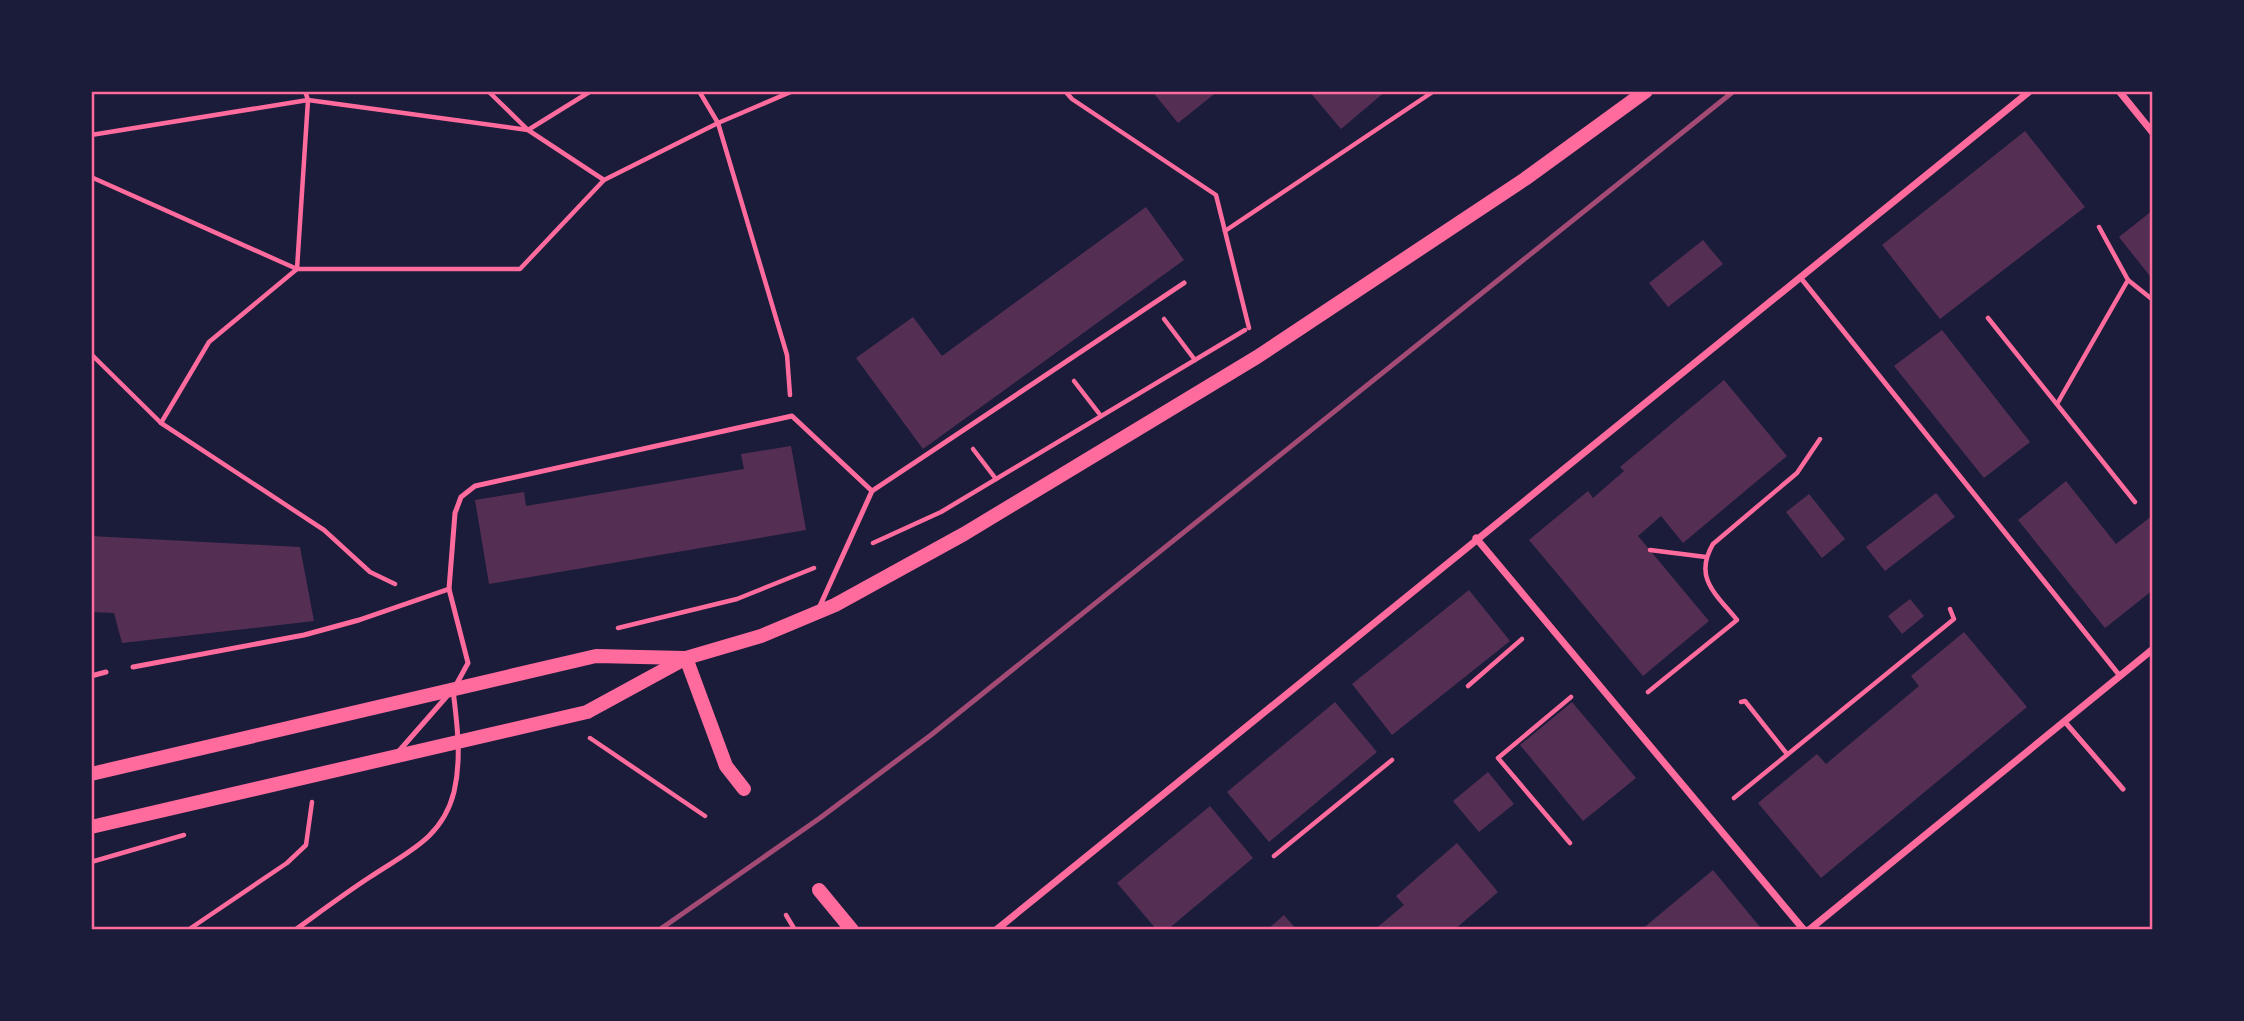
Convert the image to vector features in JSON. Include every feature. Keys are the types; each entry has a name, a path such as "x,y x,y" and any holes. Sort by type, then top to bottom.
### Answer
{"main road":[{"path":"91,827 587,712 686,659 761,636 818,611 964,534 1256,357 1558,156 1646,91"},
{"path":"91,774 597,656 686,659"},
{"path":"686,659 726,766 744,789"},
{"path":"819,890 852,930"}],"street":[{"path":"996,930 2030,91"},
{"path":"2119,91 2153,133"},
{"path":"1476,538 1806,930 2153,649"}],"lane":[{"path":"1800,277 2120,676"},
{"path":"818,611 872,491 1184,283"},
{"path":"395,755 453,690 468,663 449,589 455,513 461,497 475,486 792,416 872,491"},
{"path":"133,667 304,635 359,620 449,589"},
{"path":"91,676 106,672"},
{"path":"295,930 372,875 416,850 443,820 454,793 458,741 453,690"},
{"path":"2065,722 2123,789"}],"path":[{"path":"160,423 209,342 297,269 308,100 305,91"},
{"path":"488,91 528,130 604,180"},
{"path":"91,135 308,100 528,130 591,91"},
{"path":"699,91 718,123 787,355 792,416"},
{"path":"91,177 297,269 520,269 604,180 718,123 793,91"},
{"path":"1065,91 1072,99 1216,195 1249,328"},
{"path":"1225,231 1434,91"},
{"path":"2099,227 2128,280 2153,300"},
{"path":"2057,404 2128,280"},
{"path":"1153,304 1195,360"},
{"path":"1988,318 2135,502"},
{"path":"91,354 160,423 324,530 370,572"},
{"path":"1062,365 1101,416"},
{"path":"960,432 996,479"},
{"path":"1648,692 1737,620 1709,586 1704,572 1706,557 1713,544 1797,472 1821,439"},
{"path":"1650,551 1706,557"},
{"path":"1734,798 1954,619 1950,609"},
{"path":"1468,686 1522,639"},
{"path":"1570,697 1498,758 1570,843"},
{"path":"1741,702 1745,701 1787,754"},
{"path":"594,739 705,816"},
{"path":"1274,856 1392,760"},
{"path":"188,930 287,863 306,845 312,797"},
{"path":"786,915 795,930"}],"building":[{"path":"1152,91 1218,91 1178,123"},
{"path":"1309,91 1386,91 1341,129"},
{"path":"2025,131 2085,207 1940,319 1882,245"},
{"path":"1146,207 1184,260 923,449 856,358 913,317 942,356"},
{"path":"2153,210 2153,280 2119,237"},
{"path":"1703,240 1723,264 1668,307 1649,283"},
{"path":"1942,330 2030,442 1984,478 1894,366"},
{"path":"1724,380 1787,456 1683,543 1661,516 1638,536 1709,621 1643,676 1529,540 1588,491 1593,498 1624,471 1620,467"},
{"path":"791,446 806,530 489,584 475,500 524,492 526,506 744,469 741,454"},
{"path":"2066,481 2116,544 2153,515 2153,590 2105,628 2018,520"},
{"path":"1936,493 1955,517 1885,571 1866,547"},
{"path":"1809,494 1845,539 1822,558 1786,512"},
{"path":"91,536 300,547 314,621 122,643 114,613 91,612"},
{"path":"1469,590 1510,641 1392,735 1352,684"},
{"path":"1910,599 1924,616 1902,634 1888,616"},
{"path":"1964,632 2027,707 1821,878 1758,803 1817,754 1826,764 1919,686 1911,676"},
{"path":"1335,702 1377,752 1269,842 1227,792"},
{"path":"1572,702 1636,778 1583,821 1520,745"},
{"path":"1488,772 1514,804 1479,832 1453,801"},
{"path":"1210,806 1253,858 1167,930 1157,930 1117,883"},
{"path":"1457,843 1498,892 1454,930 1374,930 1404,905 1396,896"},
{"path":"1713,870 1760,927 1756,930 1641,930"},
{"path":"1284,915 1297,930 1267,930"}],"railway":[{"path":"659,930 820,818 931,735 1734,91"}]}
